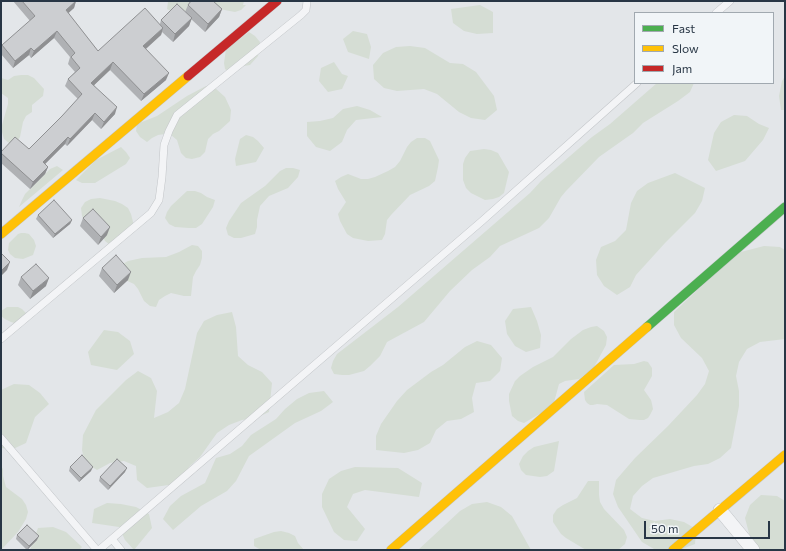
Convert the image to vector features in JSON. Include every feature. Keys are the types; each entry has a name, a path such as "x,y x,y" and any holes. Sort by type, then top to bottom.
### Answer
{"street":[{"path":"1,234 277,1"},
{"path":"391,550 785,207"},
{"path":"673,550 785,455"},
{"path":"720,510 753,550"}],"lane":[{"path":"1,339 151,213 159,200 164,145 177,115 301,15 306,10 307,1"},
{"path":"717,12 730,1"},
{"path":"1,438 98,550 482,221 636,84"},
{"path":"112,539 121,550"}],"shaded area":[{"path":"169,1 244,1 243,5 246,5 241,10 235,12 214,8 173,12 167,9"},
{"path":"480,5 493,12 493,33 477,34 464,31 453,23 451,9"},
{"path":"353,31 367,34 371,47 369,59 348,52 343,39"},
{"path":"249,32 260,42 258,56 250,65 244,66 230,73 225,69 224,63 226,49"},
{"path":"410,46 425,48 450,63 463,64 476,72 494,96 497,110 485,120 471,118 459,112 437,94 424,89 397,91 384,88 374,79 373,65 383,53 396,47"},
{"path":"334,62 342,74 348,76 342,89 328,92 319,81 321,68"},
{"path":"28,75 34,78 44,89 43,96 32,105 32,112 26,116 23,122 20,137 16,143 9,143 4,139 2,132 2,125 8,104 8,98 1,93 1,78 8,80 14,76"},
{"path":"785,76 785,110 781,110 779,96 782,81"},
{"path":"656,84 694,84 690,92 643,123 633,133 599,157 566,191 549,218 539,228 500,246 490,257 472,270 450,291 424,322 387,342 380,356 364,371 349,375 334,374 331,368 337,354 398,307 530,193 541,181 592,137 610,124"},
{"path":"206,86 214,87 225,97 231,110 230,121 208,139 205,152 200,157 192,159 186,158 181,153 177,140 171,135 158,135 147,142 140,137 136,131 137,124 157,116 187,96"},
{"path":"357,106 370,110 382,117 356,120 347,130 342,142 330,151 316,147 307,136 307,122 333,118 343,109"},
{"path":"734,115 747,116 759,124 769,128 763,140 745,161 716,171 708,160 714,133 721,122"},
{"path":"246,135 253,137 264,148 256,162 236,166 235,159 240,139"},
{"path":"417,138 425,138 430,141 439,160 435,181 429,186 410,195 391,215 387,220 385,234 382,240 368,241 353,238 347,234 338,214 346,202 335,181 348,174 361,179 368,179 388,171 395,167 400,161 407,147"},
{"path":"121,147 130,158 126,164 95,183 82,183 76,180 96,160"},
{"path":"484,149 498,153 509,172 504,193 499,197 485,200 471,193 466,188 463,180 463,164 465,158 470,151"},
{"path":"57,166 63,170 19,207 25,194 50,169"},
{"path":"286,168 300,170 298,177 288,188 269,196 260,206 255,234 241,238 234,238 228,235 226,228 241,203 265,186 280,171"},
{"path":"675,173 705,188 702,201 695,213 636,275 630,287 617,295 604,286 597,275 596,260 601,247 615,241 626,230 631,203 637,191 648,183"},
{"path":"187,191 195,191 215,200 213,207 202,224 196,228 175,227 169,224 165,218 171,206"},
{"path":"100,198 115,201 128,208 133,222 133,229 110,245 105,241 102,235 85,222 82,216 81,208 85,202 91,199"},
{"path":"21,233 29,234 34,240 36,246 33,255 23,259 15,258 8,250 9,243"},
{"path":"192,245 198,246 202,251 202,258 193,277 191,296 171,293 159,300 156,307 150,306 144,301 134,284 121,278 121,265 128,261 142,258 166,257"},
{"path":"764,246 780,247 785,250 785,339 760,342 747,349 739,362 736,376 739,391 739,406 731,448 720,458 708,464 694,466 653,478 642,486 633,496 630,509 642,518 655,521 670,519 684,522 696,529 695,544 682,549 654,549 642,542 618,507 613,494 616,480 635,458 697,395 705,384 709,371 702,358 681,338 674,325 674,312 737,253"},
{"path":"7,307 18,307 22,309 27,314 29,321 18,324 5,319 1,316 1,311"},
{"path":"531,307 541,335 540,348 526,352 515,346 507,334 505,321 513,309"},
{"path":"232,312 236,327 238,356 248,365 262,372 272,383 269,412 256,418 242,420 229,425 217,433 200,457 190,466 176,484 147,488 137,480 136,466 124,461 110,463 97,470 85,463 82,450 83,435 96,410 126,380 138,371 151,378 157,391 154,418 168,412 179,403 185,389 197,333 204,321 217,315"},
{"path":"597,326 604,331 607,337 606,345 593,369 579,379 565,381 559,384 553,406 524,423 518,421 512,416 509,394 515,381 533,367 553,357 571,339 583,330"},
{"path":"104,330 118,332 130,341 134,354 117,370 91,365 88,352"},
{"path":"477,341 491,345 502,358 500,371 490,381 476,383 472,398 474,412 461,419 447,421 436,430 430,443 418,450 404,453 376,450 376,436 381,424 397,401 407,390 443,365 465,347"},
{"path":"644,361 648,362 652,368 652,376 644,390 651,400 653,409 648,418 644,420 629,419 607,405 590,405 587,403 584,392 614,365 634,364"},
{"path":"14,384 29,385 40,393 49,404 35,417 26,443 13,449 1,448 1,390"},
{"path":"324,391 333,402 321,411 295,423 249,456 236,481 227,491 201,506 173,530 163,519 170,506 181,496 205,483 216,458 230,454 242,446 251,435 276,419 297,399 309,393"},
{"path":"559,441 554,471 547,476 540,477 526,475 521,470 519,464 523,456 528,451 534,447"},
{"path":"1,466 3,469 6,487 22,499 28,512 26,519 18,532 1,550"},
{"path":"355,467 398,468 422,483 419,497 365,490 353,494 347,507 365,529 357,541 344,540 334,532 322,507 322,494 329,479 341,471"},
{"path":"588,481 599,481 600,502 604,509 624,530 627,537 625,544 618,550 586,550 561,534 553,522 553,515 557,509 577,498"},
{"path":"761,495 777,496 785,501 785,550 748,550 752,545 745,518 750,505"},
{"path":"487,502 501,507 512,516 531,550 418,550 460,511 472,504"},
{"path":"107,503 136,507 149,514 152,528 134,550 125,540 119,527 92,523 94,509"},
{"path":"53,527 66,532 82,547 79,550 30,550 38,528"},
{"path":"281,531 295,536 298,543 304,550 261,550 254,546 254,539"}],"building":[{"path":"22,1 76,1 66,10 98,51 145,8 163,28 143,46 169,73 144,94 113,62 91,83 117,107 104,122 95,113 70,139 68,137 43,162 48,167 33,182 1,152 15,137 29,149 82,94 68,79 80,68 71,57 75,53 57,31 34,51 31,48 15,61 2,45 35,16"},
{"path":"191,1 213,1 222,9 208,24 188,5"},
{"path":"177,4 192,18 175,34 161,20"},
{"path":"54,200 72,220 55,234 38,215"},
{"path":"93,209 110,227 101,237 83,218"},
{"path":"1,253 10,262 1,271"},
{"path":"116,255 131,272 117,285 102,268"},
{"path":"36,264 49,278 33,291 21,277"},
{"path":"82,455 93,467 81,478 70,467"},
{"path":"117,459 127,468 110,486 100,477"},
{"path":"27,525 39,536 29,546 17,535"}],"traffic: fast":[{"path":"647,327 785,207"}],"traffic: slow":[{"path":"1,234 188,76"},
{"path":"391,550 647,327"},
{"path":"673,550 785,455"}],"traffic: jam":[{"path":"188,76 277,1"}]}
